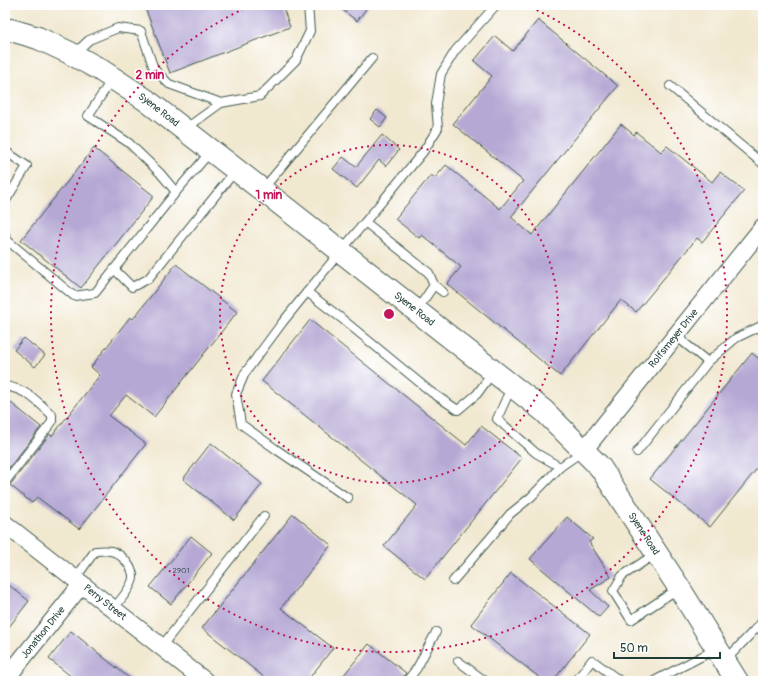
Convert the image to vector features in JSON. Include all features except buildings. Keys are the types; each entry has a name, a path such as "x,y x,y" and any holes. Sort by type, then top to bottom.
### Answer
{"street":[{"name":"Syene Road","path":"5,30 11,30 38,38 74,55 146,100 544,411 600,467 680,588 737,681"},
{"name":"Rolfsmeyer Drive","path":"584,450 763,227"},
{"name":"Perry Street","path":"5,524 205,681"},
{"name":"Jonathon Drive","path":"5,680 78,582"}],"lane":[{"path":"74,55 89,40 118,28 141,31 154,69 169,84 221,102 260,96 296,60 310,31 308,5"},
{"path":"348,498 241,424 236,394 245,373 282,323 423,152 438,128 436,104 441,74 455,51 496,5"},
{"path":"262,190 372,58"},
{"path":"112,78 88,116 129,143 160,173 176,192"},
{"path":"670,86 763,164"},
{"path":"184,130 221,102"},
{"path":"5,150 27,166 5,202"},
{"path":"5,235 8,241 74,296 95,293 211,150"},
{"path":"114,269 132,287 148,279 237,170"},
{"path":"365,222 430,273 434,286 443,292"},
{"path":"416,310 434,286"},
{"path":"307,292 431,392 458,410 477,394 493,371"},
{"path":"637,452 708,362 736,338 763,325"},
{"path":"676,336 708,362"},
{"path":"512,386 497,418 536,453 560,467"},
{"path":"5,387 18,388 33,397 52,414 52,422 5,482"},
{"path":"453,582 510,514 531,497 560,467 584,450"},
{"path":"161,647 264,516"},
{"path":"78,582 95,551 112,551 124,558 132,570 133,578 128,590 113,609"},
{"path":"657,553 622,576 613,591 631,620 680,588"},
{"path":"654,681 721,655 763,621"},
{"path":"407,681 417,668 436,632"},
{"path":"576,681 592,660 620,681"},
{"path":"458,661 485,681"}]}
